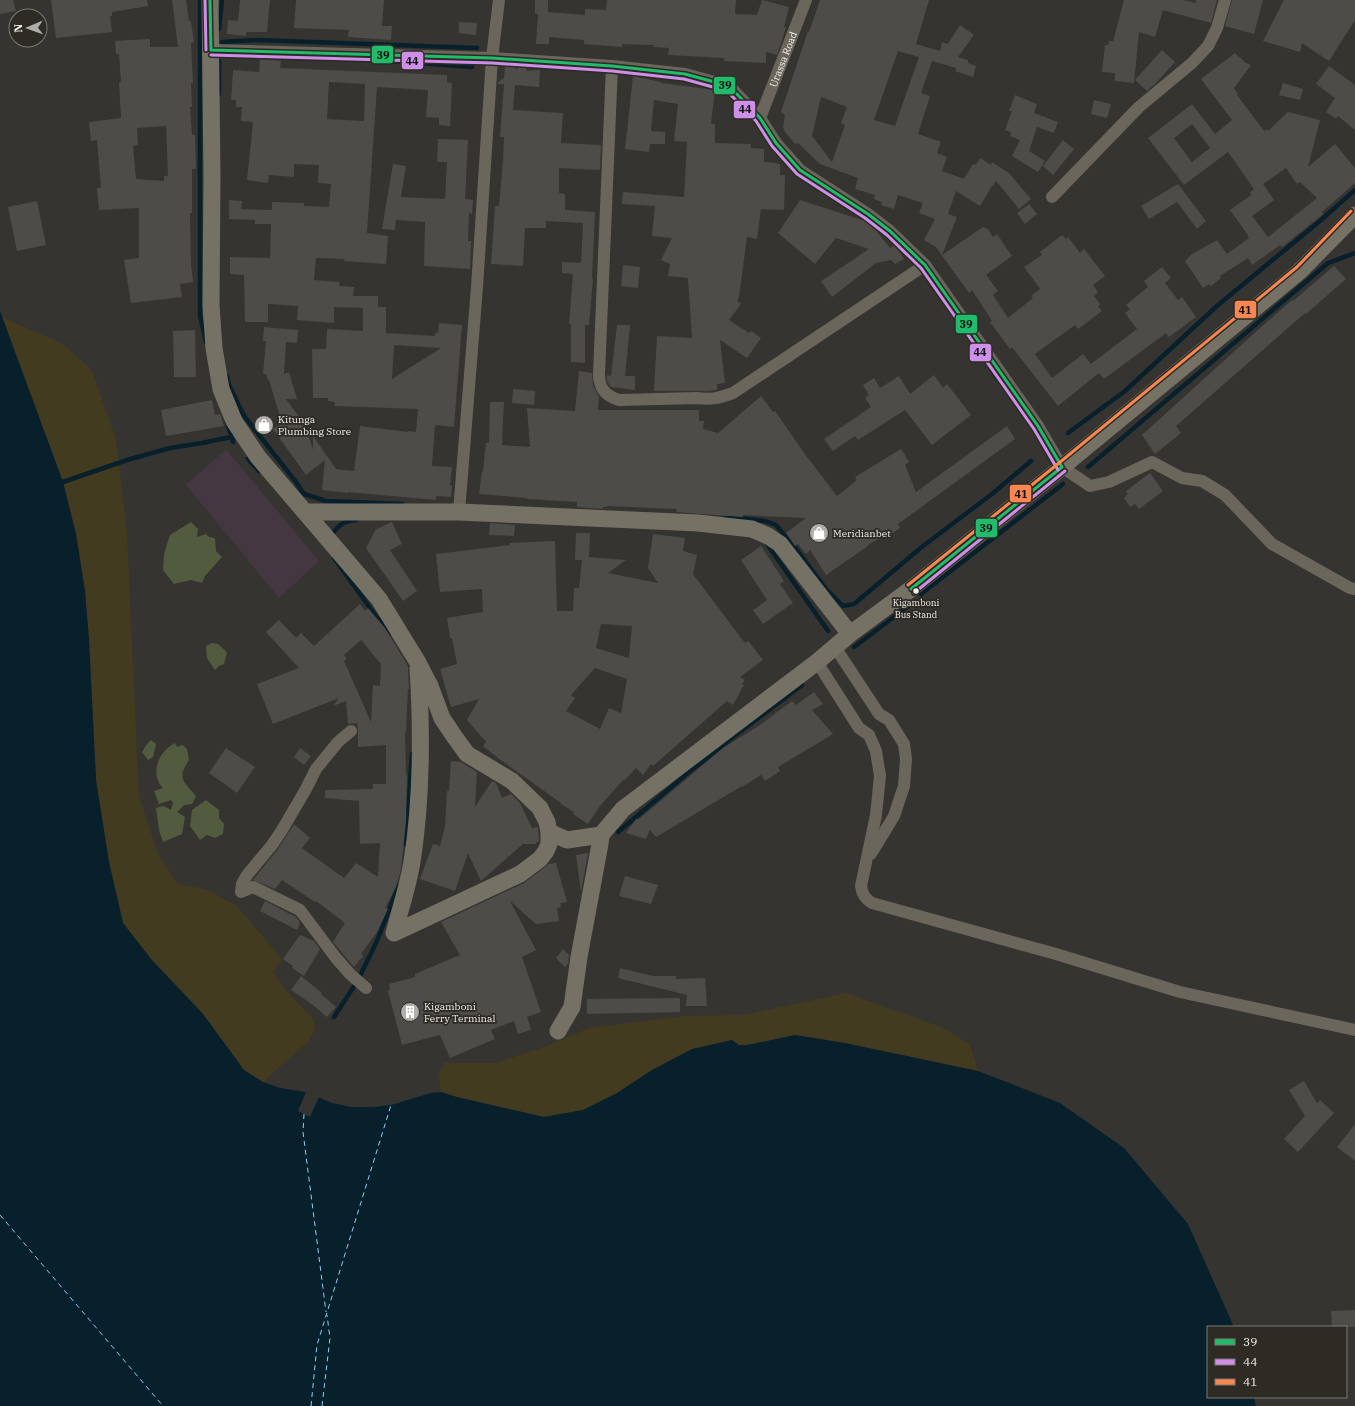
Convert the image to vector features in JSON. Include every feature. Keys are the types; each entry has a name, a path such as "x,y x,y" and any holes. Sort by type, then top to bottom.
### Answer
{"main road":[{"path":"210,0 212,50 211,305 214,348 221,389 234,421 254,451 379,599 417,661 430,686 442,718 467,754 512,781 540,808 549,832 549,844 546,851 540,859 520,874 394,933 412,864 419,808 421,717 417,661"},
{"path":"558,1031 572,1008 601,834 623,809 817,662 850,634 911,589 1062,467 1300,271 1355,215"},
{"path":"305,512 459,512 698,523 752,529 768,536 780,544 850,634"},
{"path":"549,832 567,840 601,834"}],"street":[{"path":"459,512 477,287 492,58 499,0"},
{"name":"Urassa Road","path":"760,118 806,0"},
{"path":"1052,198 1139,106 1192,63 1208,46 1217,28 1225,0"},
{"path":"212,50 492,58 612,66 686,74 722,84 733,90 760,118 776,143 800,170 842,197 890,231 925,265 1038,426 1062,467 1090,486 1109,482 1152,462 1182,478 1202,481 1225,495 1272,544 1350,588 1355,589"},
{"path":"612,66 599,374 601,388 612,398 618,400 697,398 708,400 718,399 733,393 925,265"},
{"path":"835,647 879,714 889,720 904,744 906,759 904,786 894,816 866,862"},
{"path":"817,662 859,728 869,735 876,751 880,776 876,815 861,886 864,896 872,903 1056,954 1180,992 1355,1030"},
{"path":"351,731 338,742 316,769 282,830 272,845 247,875 242,884 241,892 253,887 300,910 336,958 350,974 366,988"}],"shaded area":[{"path":"226,449 319,561 279,598 186,485"}],"green space":[{"path":"191,522 198,529 197,537 206,534 209,537 215,538 216,551 222,557 205,576 202,583 191,580 174,584 163,570 164,554 170,535"},
{"path":"212,643 218,644 227,652 224,664 215,670 207,658 206,646"},
{"path":"151,740 156,744 153,757 148,760 142,752"},
{"path":"175,743 177,747 183,745 187,749 189,760 183,771 183,779 196,796 192,804 184,805 177,812 185,817 182,834 163,842 159,830 156,808 163,806 171,810 173,803 171,800 159,804 154,791 163,788 159,782 156,769 160,757 164,751"},
{"path":"206,800 219,810 219,818 224,824 223,834 215,838 207,835 200,840 190,826 192,810"}],"sand":[{"path":"2,317 63,344 92,370 116,439 127,533 139,796 158,854 178,884 205,889 236,905 282,959 273,972 285,989 314,1020 315,1029 310,1040 263,1082 244,1070 203,1014 151,959 123,923 109,862 96,780 89,639 85,591 76,534 63,482"},
{"path":"846,993 941,1027 970,1044 978,1071 845,1043 795,1035 747,1045 739,1045 652,1070 617,1093 583,1110 544,1117 441,1092 439,1074 444,1063 495,1063 542,1048 589,1028 685,1016 744,1015"}],"water":[{"path":"0,311 63,482 76,534 85,591 89,639 96,780 109,862 123,923 151,959 203,1014 244,1070 263,1082 280,1088 306,1092 332,1103 351,1107 391,1105 431,1093 441,1092 544,1117 583,1110 617,1093 652,1070 692,1049 732,1040 739,1045 747,1045 795,1035 845,1043 978,1071 1060,1103 1124,1148 1188,1224 1234,1326 1207,1326 1207,1398 1254,1398 1256,1406 0,1406"}],"pier":[{"path":"306,1092 319,1097 310,1117 298,1111"}],"building":[{"path":"0,0 13,0 15,8 8,8 8,12 0,14"},
{"path":"51,0 147,0 148,6 112,12 112,16 110,16 112,32 56,38"},
{"path":"172,0 186,0 194,42 191,43 193,83 191,83 192,107 190,107 192,135 195,135 196,169 192,169 192,213 190,213 191,264 193,282 180,284 182,297 131,303 124,260 139,258 139,208 99,210 97,188 101,188 97,140 91,141 89,122 121,118 119,54 116,54 115,41 150,39 150,47 178,47","holes":["166,126 168,176 164,176 164,181 136,179 133,146 138,145 137,128"]},
{"path":"240,0 270,0 267,32 246,32 246,36 227,34 228,20 238,21"},
{"path":"296,0 384,0 382,26 392,26 391,40 348,37 349,30 294,28"},
{"path":"535,0 548,0 548,12 585,15 585,9 606,10 607,0 736,0 735,14 757,15 762,0 789,7 784,27 786,27 777,55 766,52 766,63 724,61 724,58 668,55 669,48 653,47 654,45 622,44 622,47 584,44 584,40 549,37 549,44 536,44 538,14 535,14"},
{"path":"820,0 929,0 916,44 940,51 942,42 948,44 960,25 974,35 958,57 968,60 968,63 976,66 973,77 955,71 956,68 932,61 921,93 930,96 918,134 941,142 937,153 947,157 942,171 964,179 973,164 976,165 980,158 991,165 992,162 1009,173 1031,199 1019,209 996,181 980,206 956,191 948,214 957,217 942,255 983,227 988,229 993,237 997,234 1012,256 986,275 998,291 993,295 1008,318 1033,298 1031,296 1040,289 1024,267 1042,255 1040,252 1062,235 1066,239 1068,237 1080,253 1084,249 1105,276 1093,285 1098,292 1094,296 1100,304 1098,306 1102,311 1078,329 1075,325 1035,354 1052,378 1083,354 1091,364 1137,329 1125,313 1130,309 1126,305 1148,287 1144,281 1162,267 1171,278 1165,283 1178,300 1182,297 1196,317 1169,337 1166,333 1104,379 1099,373 1058,406 1012,347 1010,349 990,322 992,321 972,290 969,293 936,247 924,240 935,219 919,213 923,203 898,195 894,209 881,205 882,202 874,199 875,195 855,189 858,178 820,164 798,143 795,144 785,132 783,127 785,115 781,112 808,31 809,32","holes":["898,51 919,57 895,126 874,120","821,97 847,107 841,123 845,125 832,162 812,136"]},
{"path":"1124,0 1183,0 1196,3 1196,0 1217,0 1211,23 1163,10 1155,37 1139,32 1134,83 1115,81 1115,73 1102,72 1105,45 1108,45 1109,41 1113,41"},
{"path":"1232,0 1263,0 1254,34 1225,26"},
{"path":"1284,0 1355,0 1355,20 1329,61 1302,43 1300,52 1263,41"},
{"path":"459,22 477,23 476,35 459,33"},
{"path":"1162,50 1175,62 1147,91 1135,80"},
{"path":"1235,53 1246,63 1251,65 1234,88 1238,94 1237,95 1264,131 1267,129 1268,131 1288,112 1320,120 1308,167 1335,144 1355,168 1355,183 1322,212 1323,214 1282,247 1280,245 1252,265 1248,258 1220,276 1221,278 1211,286 1209,284 1203,288 1185,261 1192,254 1217,240 1227,254 1249,238 1230,210 1251,195 1250,192 1254,189 1228,152 1184,185 1148,138 1192,104 1215,134 1232,120 1201,79","holes":["1192,124 1210,148 1192,162 1174,138","1286,168 1297,184 1300,182 1317,198 1268,237 1252,216 1274,200 1263,184"]},
{"path":"260,59 281,61 280,68 447,75 447,82 452,83 450,126 439,125 439,118 426,117 428,90 377,87 367,233 388,236 386,264 344,261 345,259 316,258 314,280 340,282 339,286 354,287 353,296 378,296 378,307 386,307 386,333 435,336 435,333 438,333 439,323 462,325 454,427 435,425 432,466 452,467 450,485 452,485 451,497 436,496 436,500 322,490 325,460 306,475 273,429 282,423 269,380 266,374 263,374 266,341 263,341 264,327 298,330 297,343 286,342 284,374 289,372 297,399 286,399 305,425 313,450 313,436 336,469 354,471 360,426 416,432 418,409 334,406 335,402 328,401 328,398 313,398 312,349 326,349 327,329 363,331 363,308 334,307 334,323 297,320 298,306 268,304 268,322 245,322 244,275 230,274 230,257 270,258 271,224 255,224 255,220 229,219 229,200 242,201 241,209 272,210 272,202 304,203 304,206 329,207 331,184 318,183 319,165 294,164 294,177 269,175 268,183 247,180 253,122 241,121 242,107 236,107 236,100 231,100 233,70 259,72","holes":["329,82 365,84 364,121 327,119","394,345 441,348 392,379"]},
{"path":"505,66 516,67 515,70 519,67 526,68 527,71 540,70 539,87 515,85 513,110 563,113 561,143 601,145 600,170 559,168 559,193 565,194 565,210 595,212 593,279 589,325 585,325 585,363 571,362 571,324 569,324 573,274 562,273 562,262 581,263 583,223 546,221 546,228 525,228 523,266 491,264 495,206 499,206 504,137 500,137 504,84 498,84 498,82 504,78"},
{"path":"1329,66 1355,85 1355,130 1338,116 1336,119 1326,112 1335,98 1316,84"},
{"path":"633,76 661,83 715,90 711,124 715,124 715,143 751,144 751,148 764,149 764,162 780,164 780,175 785,175 784,210 761,209 757,239 747,237 739,297 737,301 741,304 729,320 749,333 751,331 761,338 747,358 720,340 725,383 717,384 717,390 654,391 657,336 692,338 688,278 668,276 670,264 661,260 672,238 652,236 655,206 622,204 623,192 684,197 687,142 674,141 678,104 654,100 651,131 665,132 665,144 650,144 649,152 625,149"},
{"path":"1283,83 1303,89 1300,100 1279,95"},
{"path":"1015,95 1037,104 1034,113 1058,122 1054,133 1037,127 1029,151 1045,161 1038,172 1012,156 1020,140 1010,136 1011,132 1005,130 1012,111 1009,111"},
{"path":"1094,100 1111,104 1107,118 1091,114"},
{"path":"438,139 468,140 465,199 473,200 472,214 469,213 468,241 471,241 470,269 424,266 425,222 396,220 395,230 382,229 393,164 406,166 401,197 445,199 447,162 437,162"},
{"path":"1063,140 1074,149 1053,175 1043,166"},
{"path":"1178,184 1206,221 1197,229 1177,202 1149,219 1141,206"},
{"path":"800,200 865,221 873,227 890,248 894,246 896,247 904,259 895,264 891,260 876,263 832,297 821,281 869,249 836,238 815,264 778,233"},
{"path":"37,201 46,245 17,251 8,207"},
{"path":"1029,204 1037,214 1025,224 1017,213"},
{"path":"623,265 640,267 638,288 621,286"},
{"path":"1334,266 1346,279 1176,426 1181,433 1155,454 1142,435 1260,328"},
{"path":"617,325 630,325 625,376 635,376 635,390 611,387 607,381 607,375 611,376"},
{"path":"195,330 196,377 174,377 173,331"},
{"path":"579,371 592,373 593,386 599,396 598,410 699,410 699,421 704,421 703,429 718,433 761,396 773,412 775,411 837,496 857,480 855,477 901,449 909,462 905,465 916,492 1007,426 1015,439 898,524 900,528 887,537 885,535 868,545 826,575 810,550 806,554 798,544 795,546 786,533 806,518 743,515 743,517 676,512 677,509 607,506 603,507 603,509 577,507 577,502 479,494 486,443 489,443 490,402 504,402 502,445 530,447 527,408 575,411"},
{"path":"934,375 943,388 947,384 971,415 932,445 905,410 858,440 855,436 833,451 824,439 871,407 865,398 869,395 863,385 874,378 880,388 899,376 910,394"},
{"path":"513,389 535,391 534,405 512,403"},
{"path":"212,400 215,415 220,414 224,426 166,436 161,410"},
{"path":"1150,473 1163,491 1139,509 1135,504 1130,507 1124,498 1128,494 1126,491"},
{"path":"392,522 402,544 390,550 417,591 403,601 366,548 376,529"},
{"path":"490,523 515,525 514,536 489,535"},
{"path":"576,533 590,533 589,557 626,560 608,573 658,583 648,568 653,534 685,538 683,551 697,555 693,574 745,643 748,641 763,660 740,677 745,680 742,684 744,685 733,705 727,701 653,766 651,764 643,775 636,768 600,806 588,824 573,814 574,812 483,746 486,742 467,720 479,699 451,707 440,669 457,664 452,638 450,638 447,618 483,612 482,589 440,592 436,554 510,545 510,543 555,541 557,611 573,611 574,588 579,588 582,560 575,560","holes":["601,624 632,626 629,658 596,648","595,668 627,679 621,713 609,708 600,729 566,711 575,698 571,695"]},
{"path":"761,546 784,581 780,584 793,603 763,624 753,610 767,600 741,560"},
{"path":"360,604 365,611 368,608 385,628 408,666 409,689 405,732 407,775 406,822 401,869 396,887 385,908 388,909 377,932 361,954 363,956 354,967 333,942 345,923 316,901 315,902 282,880 275,889 253,880 278,849 294,824 310,838 302,848 344,878 356,863 378,877 380,843 360,844 359,801 325,798 325,790 373,789 373,784 386,784 386,745 358,747 357,723 348,724 346,701 333,706 339,698 273,724 257,684 299,668 266,632 279,620 296,638 301,633 314,646","holes":["361,640 381,664 380,686 373,685 371,722 344,661 347,659 344,655"]},
{"path":"814,692 823,704 812,710 833,734 778,767 780,771 765,781 761,775 656,837 650,830 646,839 626,833 637,818 638,820 723,748 760,725 792,701 796,705"},
{"path":"226,748 255,767 237,793 209,773"},
{"path":"300,748 311,756 304,765 294,757"},
{"path":"451,761 461,762 477,772 475,807 492,781 496,783 502,798 511,794 520,803 532,828 538,827 539,842 536,842 536,844 524,843 481,881 468,853 455,891 420,879 433,844 440,846 445,826 447,791 449,791"},
{"path":"588,853 581,892 576,855"},
{"path":"556,863 567,902 560,903 561,907 557,908 559,921 536,924 510,901 536,950 522,957 541,1012 527,1017 531,1030 518,1034 514,1021 491,1030 495,1039 450,1058 440,1035 402,1045 388,991 390,990 389,984 415,977 415,974 460,955 441,922 524,883 549,864"},
{"path":"625,876 658,885 651,904 619,896"},
{"path":"265,901 296,917 300,923 297,930 260,911"},
{"path":"300,935 314,941 320,949 304,976 292,968 293,966 283,959"},
{"path":"563,949 569,955 568,964 565,967 556,958"},
{"path":"620,968 653,976 676,976 676,979 705,978 707,1006 686,1006 687,995 618,978"},
{"path":"301,976 336,1007 327,1017 313,1005 291,990"},
{"path":"680,998 680,1012 587,1014 587,999"},
{"path":"1304,1081 1317,1103 1320,1100 1334,1113 1298,1152 1284,1139 1305,1116 1289,1090"},
{"path":"1355,1124 1355,1161 1337,1147"},
{"path":"1355,1310 1355,1327 1332,1326 1331,1311"}],"waterway":[{"path":"200,0 200,316 206,342"},
{"path":"219,29 222,0"},
{"path":"222,42 258,40 477,48"},
{"path":"219,61 219,94"},
{"path":"391,61 472,67"},
{"path":"1068,433 1125,391 1218,305 1320,221 1355,190"},
{"path":"1088,467 1328,263 1355,253"},
{"path":"227,376 229,385 244,416 304,494 326,501 402,504"},
{"path":"227,422 233,442"},
{"path":"63,482 127,460 170,448 231,437"},
{"path":"248,459 259,471"},
{"path":"726,518 765,521 776,525 826,589 843,606 854,604 923,546 992,494 1031,461"},
{"path":"921,594 1063,484"},
{"path":"332,534 342,524 348,521 356,520"},
{"path":"767,544 828,631"},
{"path":"334,558 378,619 391,633"},
{"path":"854,647 910,605"},
{"path":"618,832 689,772 802,685"},
{"path":"406,845 412,754"},
{"path":"334,1017 358,980 377,941 399,885"}],"ferry route":[{"path":"311,1406 317,1345 391,1105"},
{"path":"304,1114 303,1132 326,1312"},
{"path":"0,1215 163,1406"},
{"path":"322,1406 330,1338 327,1315"}],"transit line":[{"name":"44","path":"205,0 206,50"},
{"name":"39","path":"210,0 211,50"},
{"name":"39","path":"211,50 492,58 612,66 685,74 722,84 733,90 760,118 776,143 800,170 868,214 890,231 925,265 1038,426 1062,467"},
{"name":"44","path":"211,55 492,63 612,71 684,79 720,89 730,94 756,121 772,146 797,174 865,218 887,235 921,268 1034,429 1058,470"},
{"name":"41","path":"908,585 1297,267 1351,211"},
{"name":"39","path":"911,589 1062,467"},
{"name":"44","path":"914,593 1065,471"}],"place":[{"name":"Kitunga Plumbing Store","path":"264,425"},
{"name":"Meridianbet","path":"819,533"},
{"name":"Kigamboni Bus Stand","path":"916,591"},
{"name":"Kigamboni Ferry Terminal","path":"410,1012"}]}
